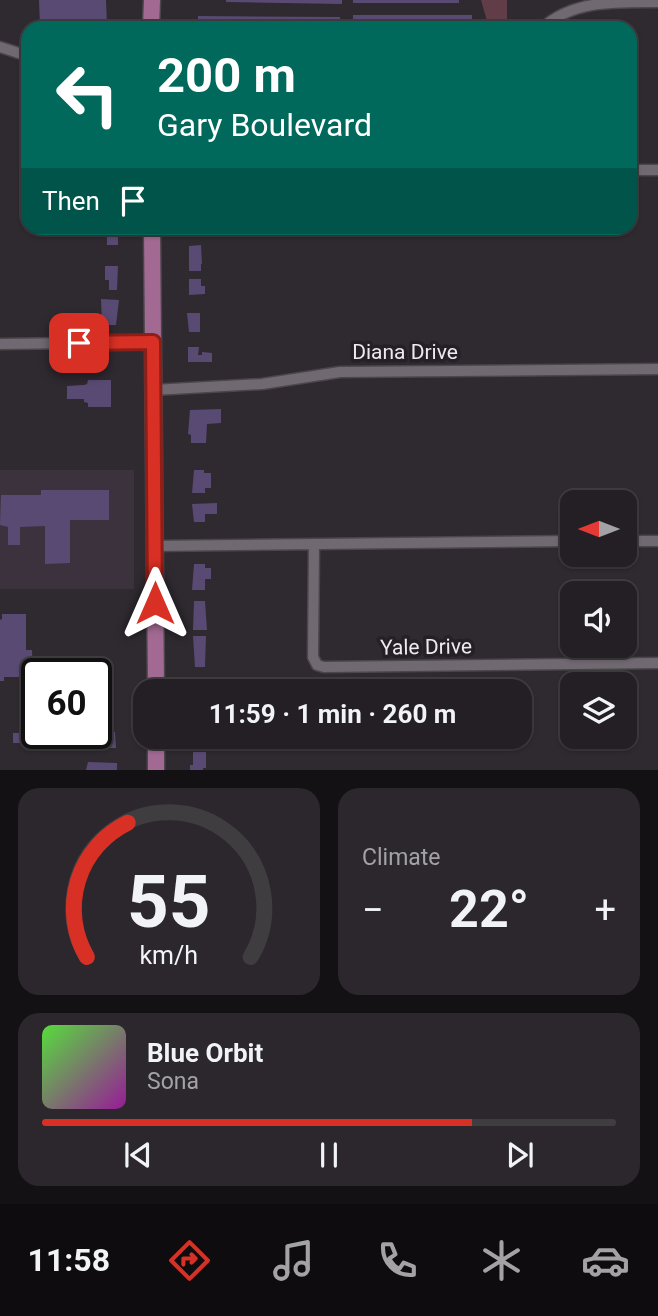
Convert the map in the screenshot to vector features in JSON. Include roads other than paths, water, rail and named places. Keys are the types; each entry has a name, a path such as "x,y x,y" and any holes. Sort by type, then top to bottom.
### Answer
{"main road":[{"path":"151,21 152,0"},
{"path":"152,235 156,679"},
{"path":"156,749 156,770"}],"street":[{"path":"549,21 569,3 658,2"},
{"path":"0,47 21,54"},
{"path":"637,170 658,170"},
{"path":"0,344 153,342"},
{"name":"Diana Drive","path":"153,390 262,384 340,372 658,369"},
{"path":"155,546 560,541"},
{"path":"637,541 658,541"},
{"name":"Yale Drive","path":"314,544 313,657 317,665 658,663"}]}
